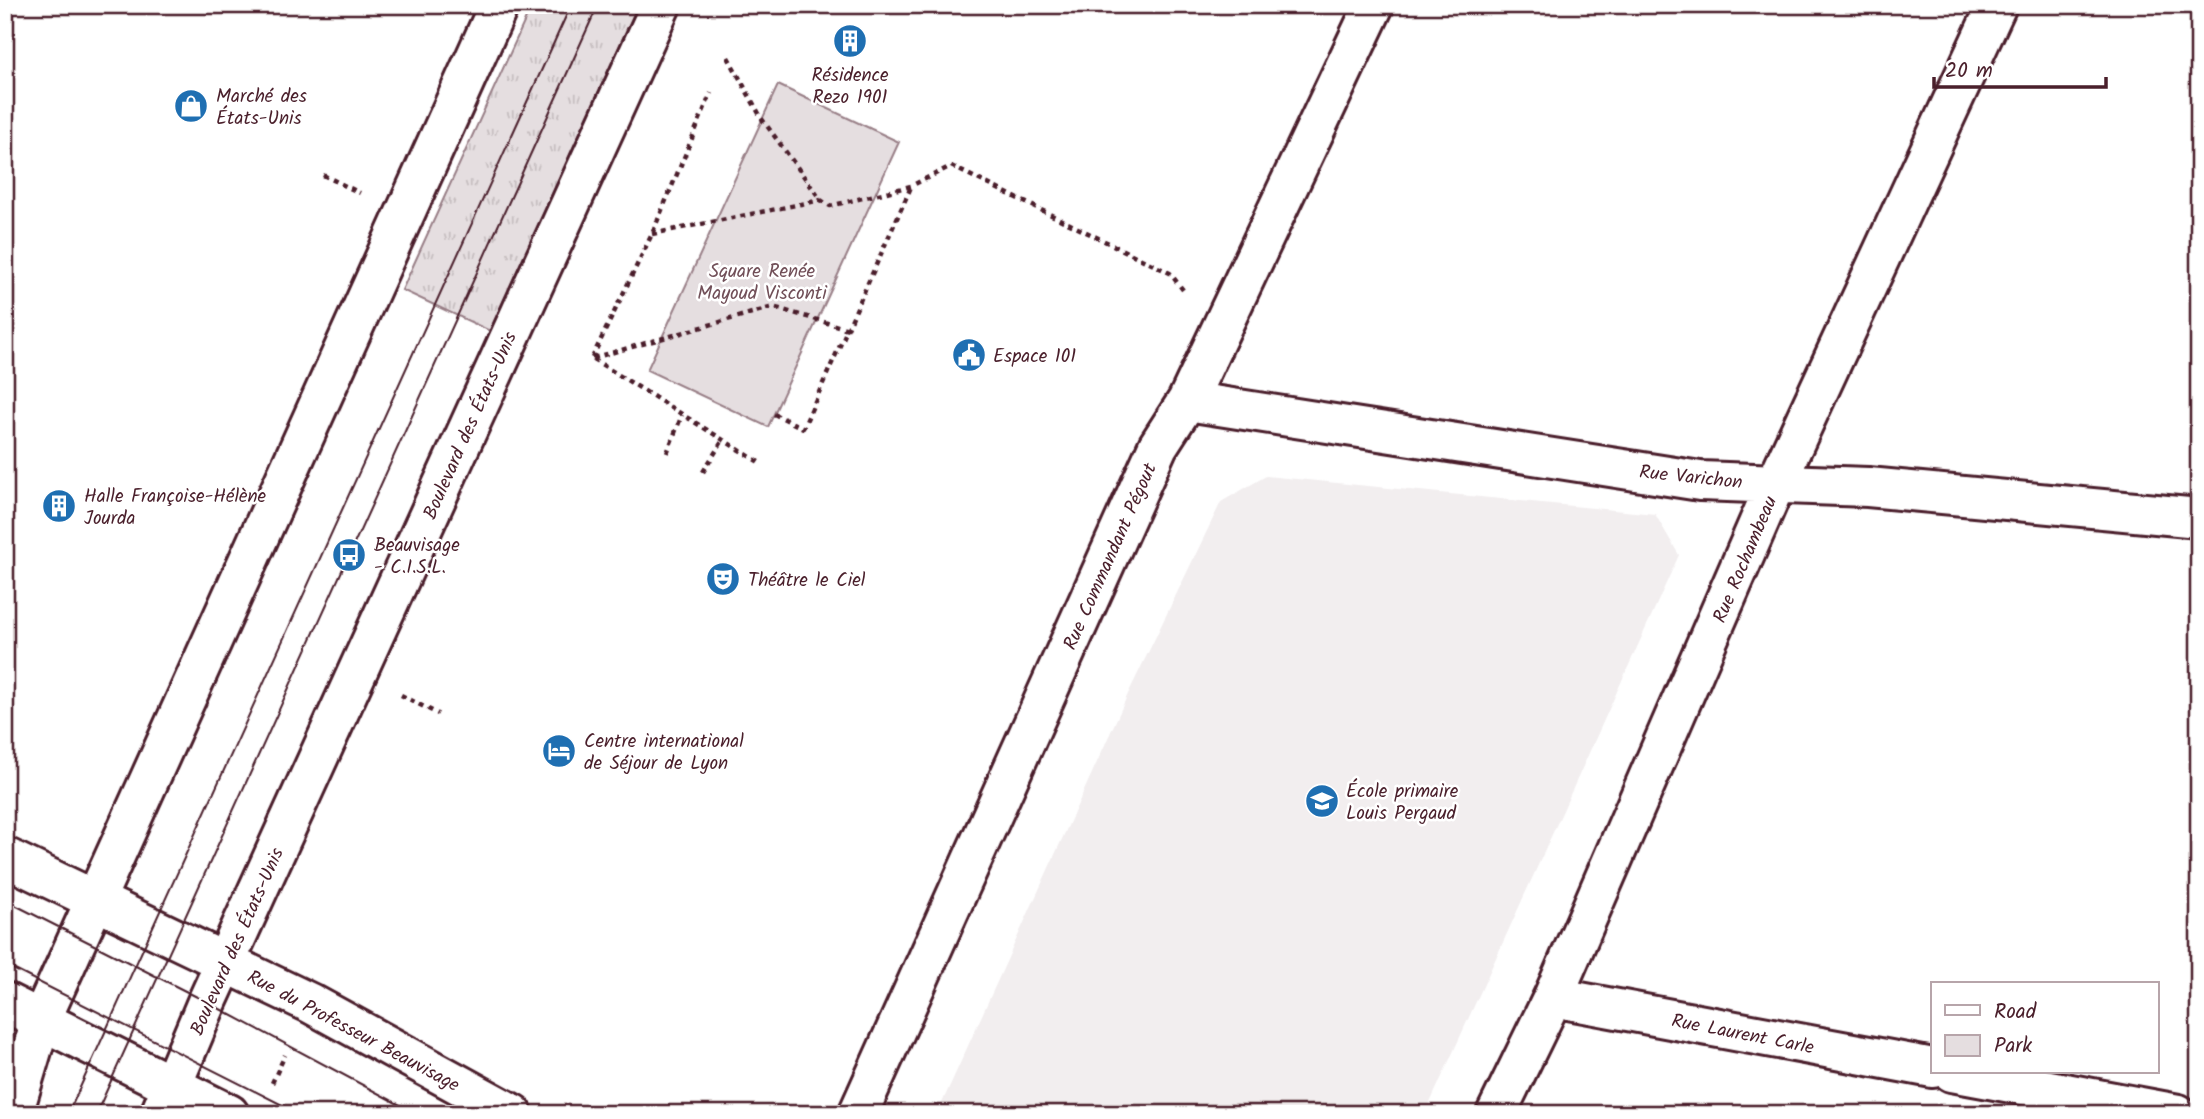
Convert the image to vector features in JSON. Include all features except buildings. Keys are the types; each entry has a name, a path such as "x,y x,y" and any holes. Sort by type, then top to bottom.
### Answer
{"street":[{"path":"13,1114 41,1020 499,5"},
{"name":"Boulevard des États-Unis","path":"166,1100 660,5"},
{"name":"Rue Commandant Pégout","path":"858,1114 1158,446 1187,401 1374,5"},
{"name":"Rue Rochambeau","path":"1496,1114 1553,997 1776,483 1997,5"},
{"name":"Rue Varichon","path":"1187,401 1700,481 1868,487 2199,518"},
{"name":"Rue du Professeur Beauvisage","path":"5,857 327,1012 513,1114"},
{"name":"Rue Laurent Carle","path":"1553,997 1931,1068"},
{"path":"5,1002 41,1020 166,1100 229,1114"},
{"path":"1963,1074 2178,1114"}],"path":[{"path":"728,57 762,119 821,200 830,205 911,186 951,166 1170,273 1183,290"},
{"path":"592,358 652,234 711,93"},
{"path":"323,175 372,199"},
{"path":"774,414 803,428 911,186"},
{"path":"652,234 821,200"},
{"path":"592,358 773,307 848,329"},
{"path":"592,358 762,464"},
{"path":"667,453 682,415"},
{"path":"703,472 723,440"},
{"path":"400,695 438,714"},
{"path":"272,1083 285,1055"}],"shaded area":[{"name":"École primaire Louis Pergaud","path":"1266,476 1655,514 1679,555 1425,1114 937,1114 1128,694 1221,502"}],"green space":[{"path":"532,5 638,5 490,331 402,290"},
{"name":"Square Renée Mayoud Visconti","path":"778,85 899,142 768,427 647,370"}],"tram line":[{"path":"68,1114 571,5"},
{"path":"96,1114 598,5"},
{"path":"5,900 207,1002 417,1114"},
{"path":"5,965 300,1114"}],"place":[{"name":"Résidence Rezo 1901","path":"850,41"},
{"name":"Marché des États-Unis","path":"191,106"},
{"name":"Espace 101","path":"969,355"},
{"name":"Halle Françoise-Hélène Jourda","path":"59,506"},
{"name":"Beauvisage - C.I.S.L.","path":"349,555"},
{"name":"Théâtre le Ciel","path":"723,579"},
{"name":"Centre international de Séjour de Lyon","path":"559,751"},
{"name":"École primaire Louis Pergaud","path":"1322,801"}]}
